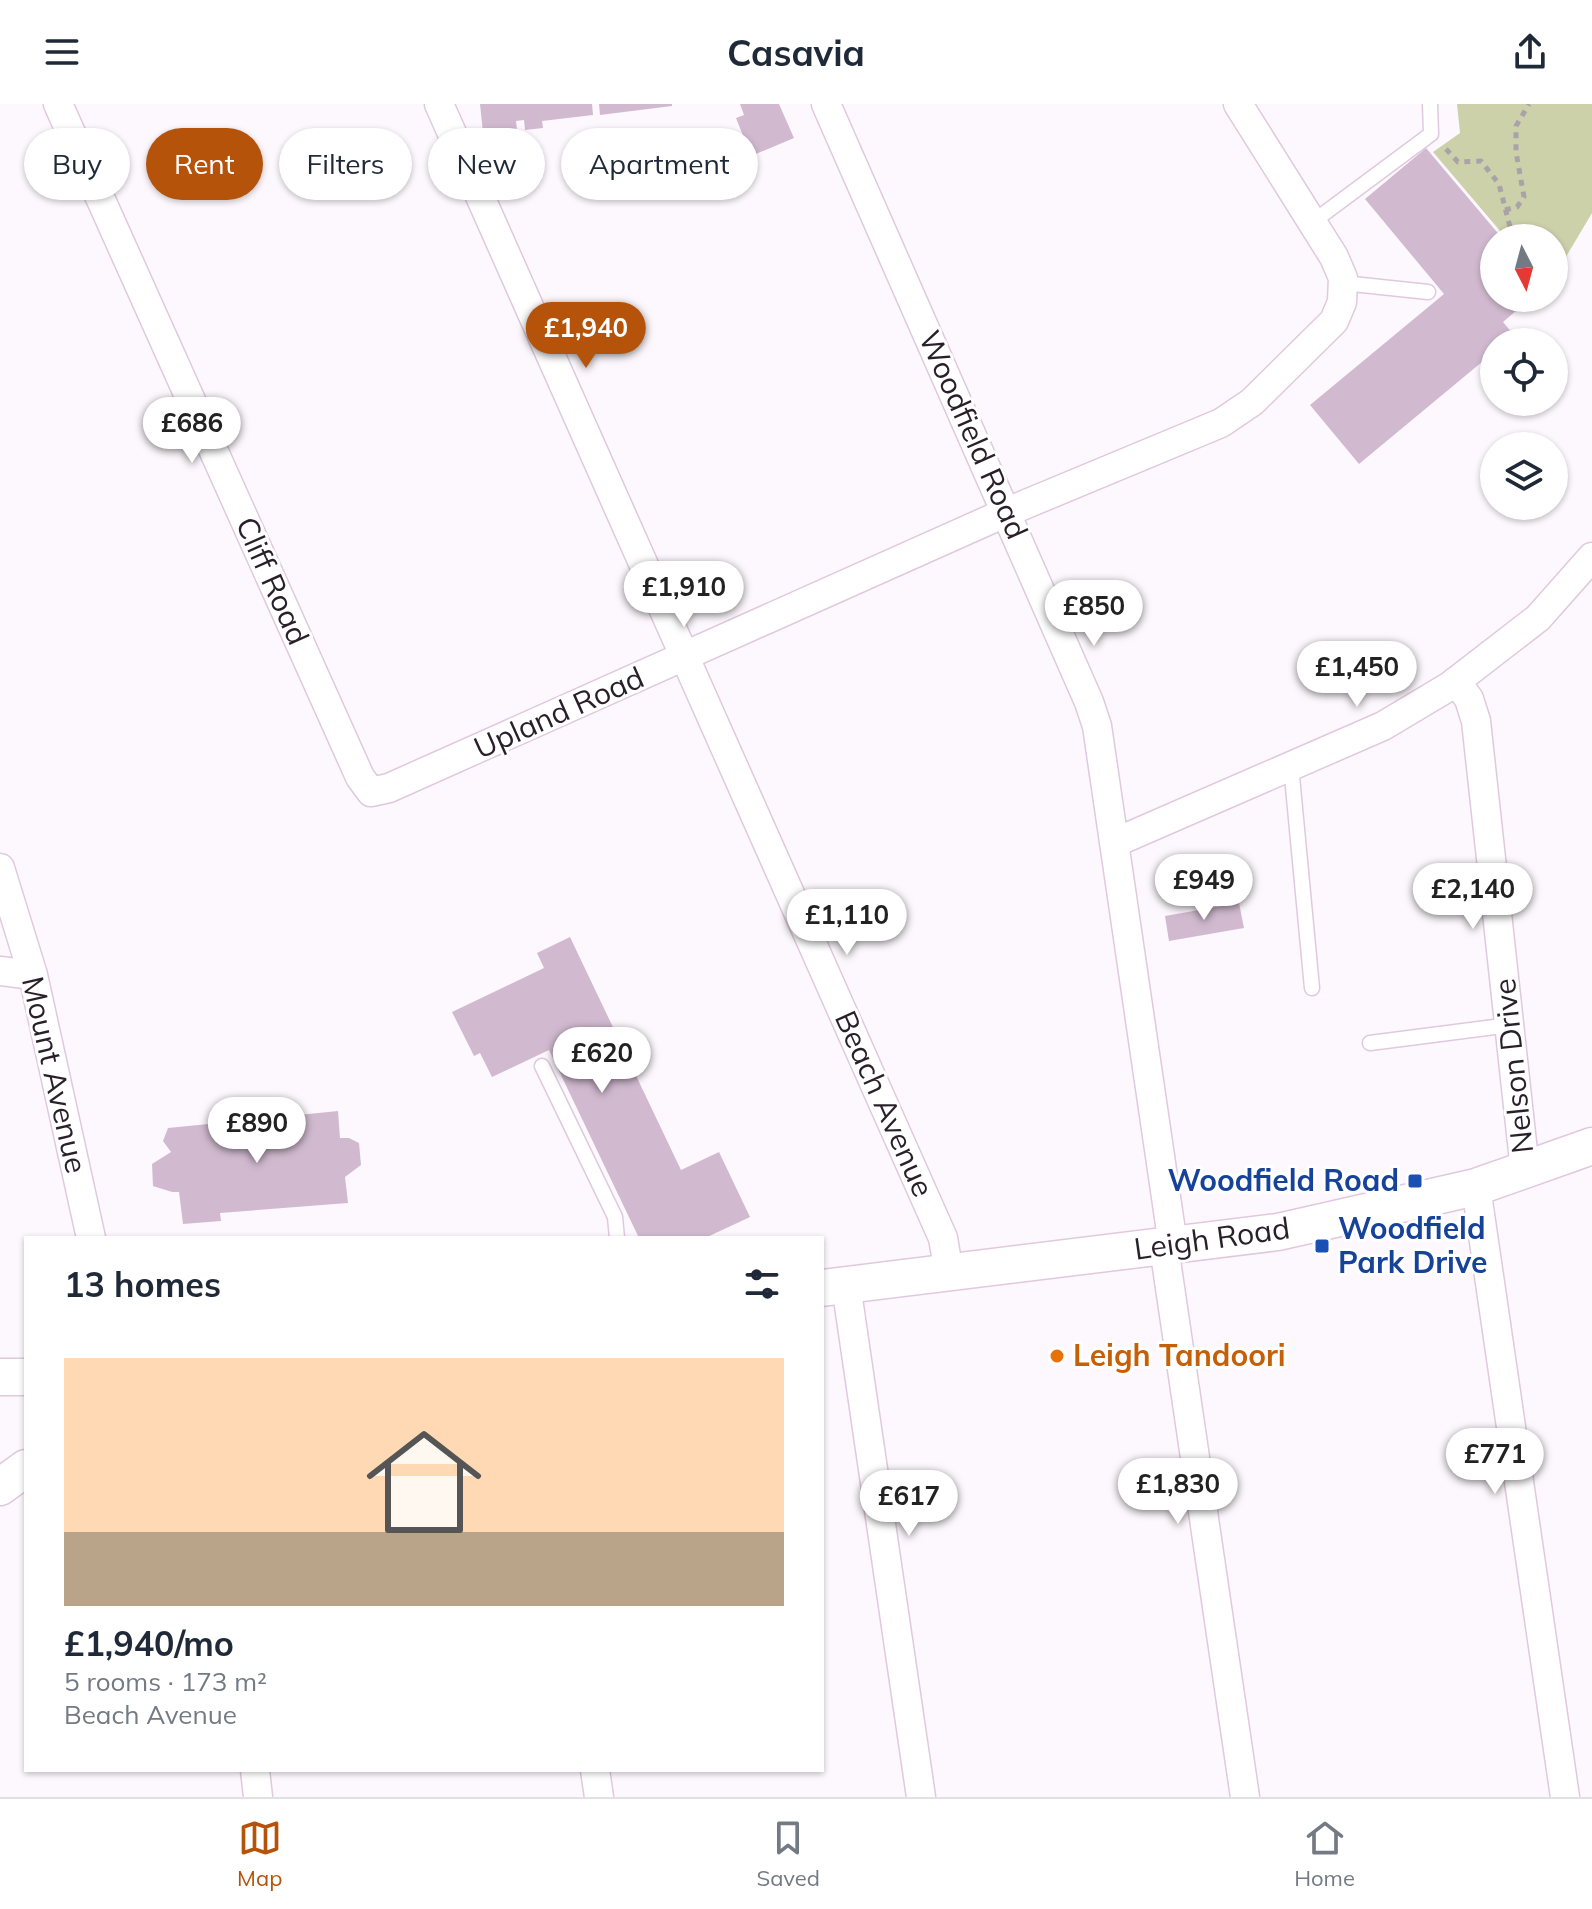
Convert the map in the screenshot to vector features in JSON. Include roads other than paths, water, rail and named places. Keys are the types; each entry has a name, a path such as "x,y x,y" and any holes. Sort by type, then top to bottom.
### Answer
{"street":[{"name":"Cliff Road","path":"58,104 364,786 371,792"},
{"name":"Beach Avenue","path":"439,104 943,1238 949,1273"},
{"name":"Woodfield Road","path":"826,104 1093,714 1114,843 1168,1246"},
{"path":"1238,104 1314,221 1334,257 1343,283"},
{"name":"Upland Road","path":"371,792 389,788 685,658 1007,512 1221,423 1252,402 1334,321 1342,302 1343,283"},
{"path":"1114,843 1383,726 1456,681 1538,618 1592,557"},
{"name":"Nelson Drive","path":"1456,681 1469,699 1476,721 1525,1170"},
{"name":"Mount Avenue","path":"0,868 33,975 91,1236"},
{"path":"0,971 33,975"},
{"name":"Leigh Road","path":"834,1286 1278,1232 1476,1187 1592,1146"},
{"path":"1476,1187 1565,1797"},
{"path":"1168,1246 1245,1797"},
{"path":"834,1286 921,1797"},
{"path":"0,1377 24,1377"},
{"path":"0,1487 24,1469"},
{"path":"595,1772 599,1797"}],"lane":[{"path":"1314,221 1431,134 1430,104"},
{"path":"1343,283 1428,292"},
{"path":"1291,766 1312,988"},
{"path":"1370,1043 1510,1025"},
{"path":"542,1066 615,1217 617,1236"}],"place":[{"name":"Woodfield Road","path":"1415,1181"},
{"name":"Woodfield Park Drive","path":"1322,1246"},
{"name":"Leigh Tandoori","path":"1057,1356"}]}
